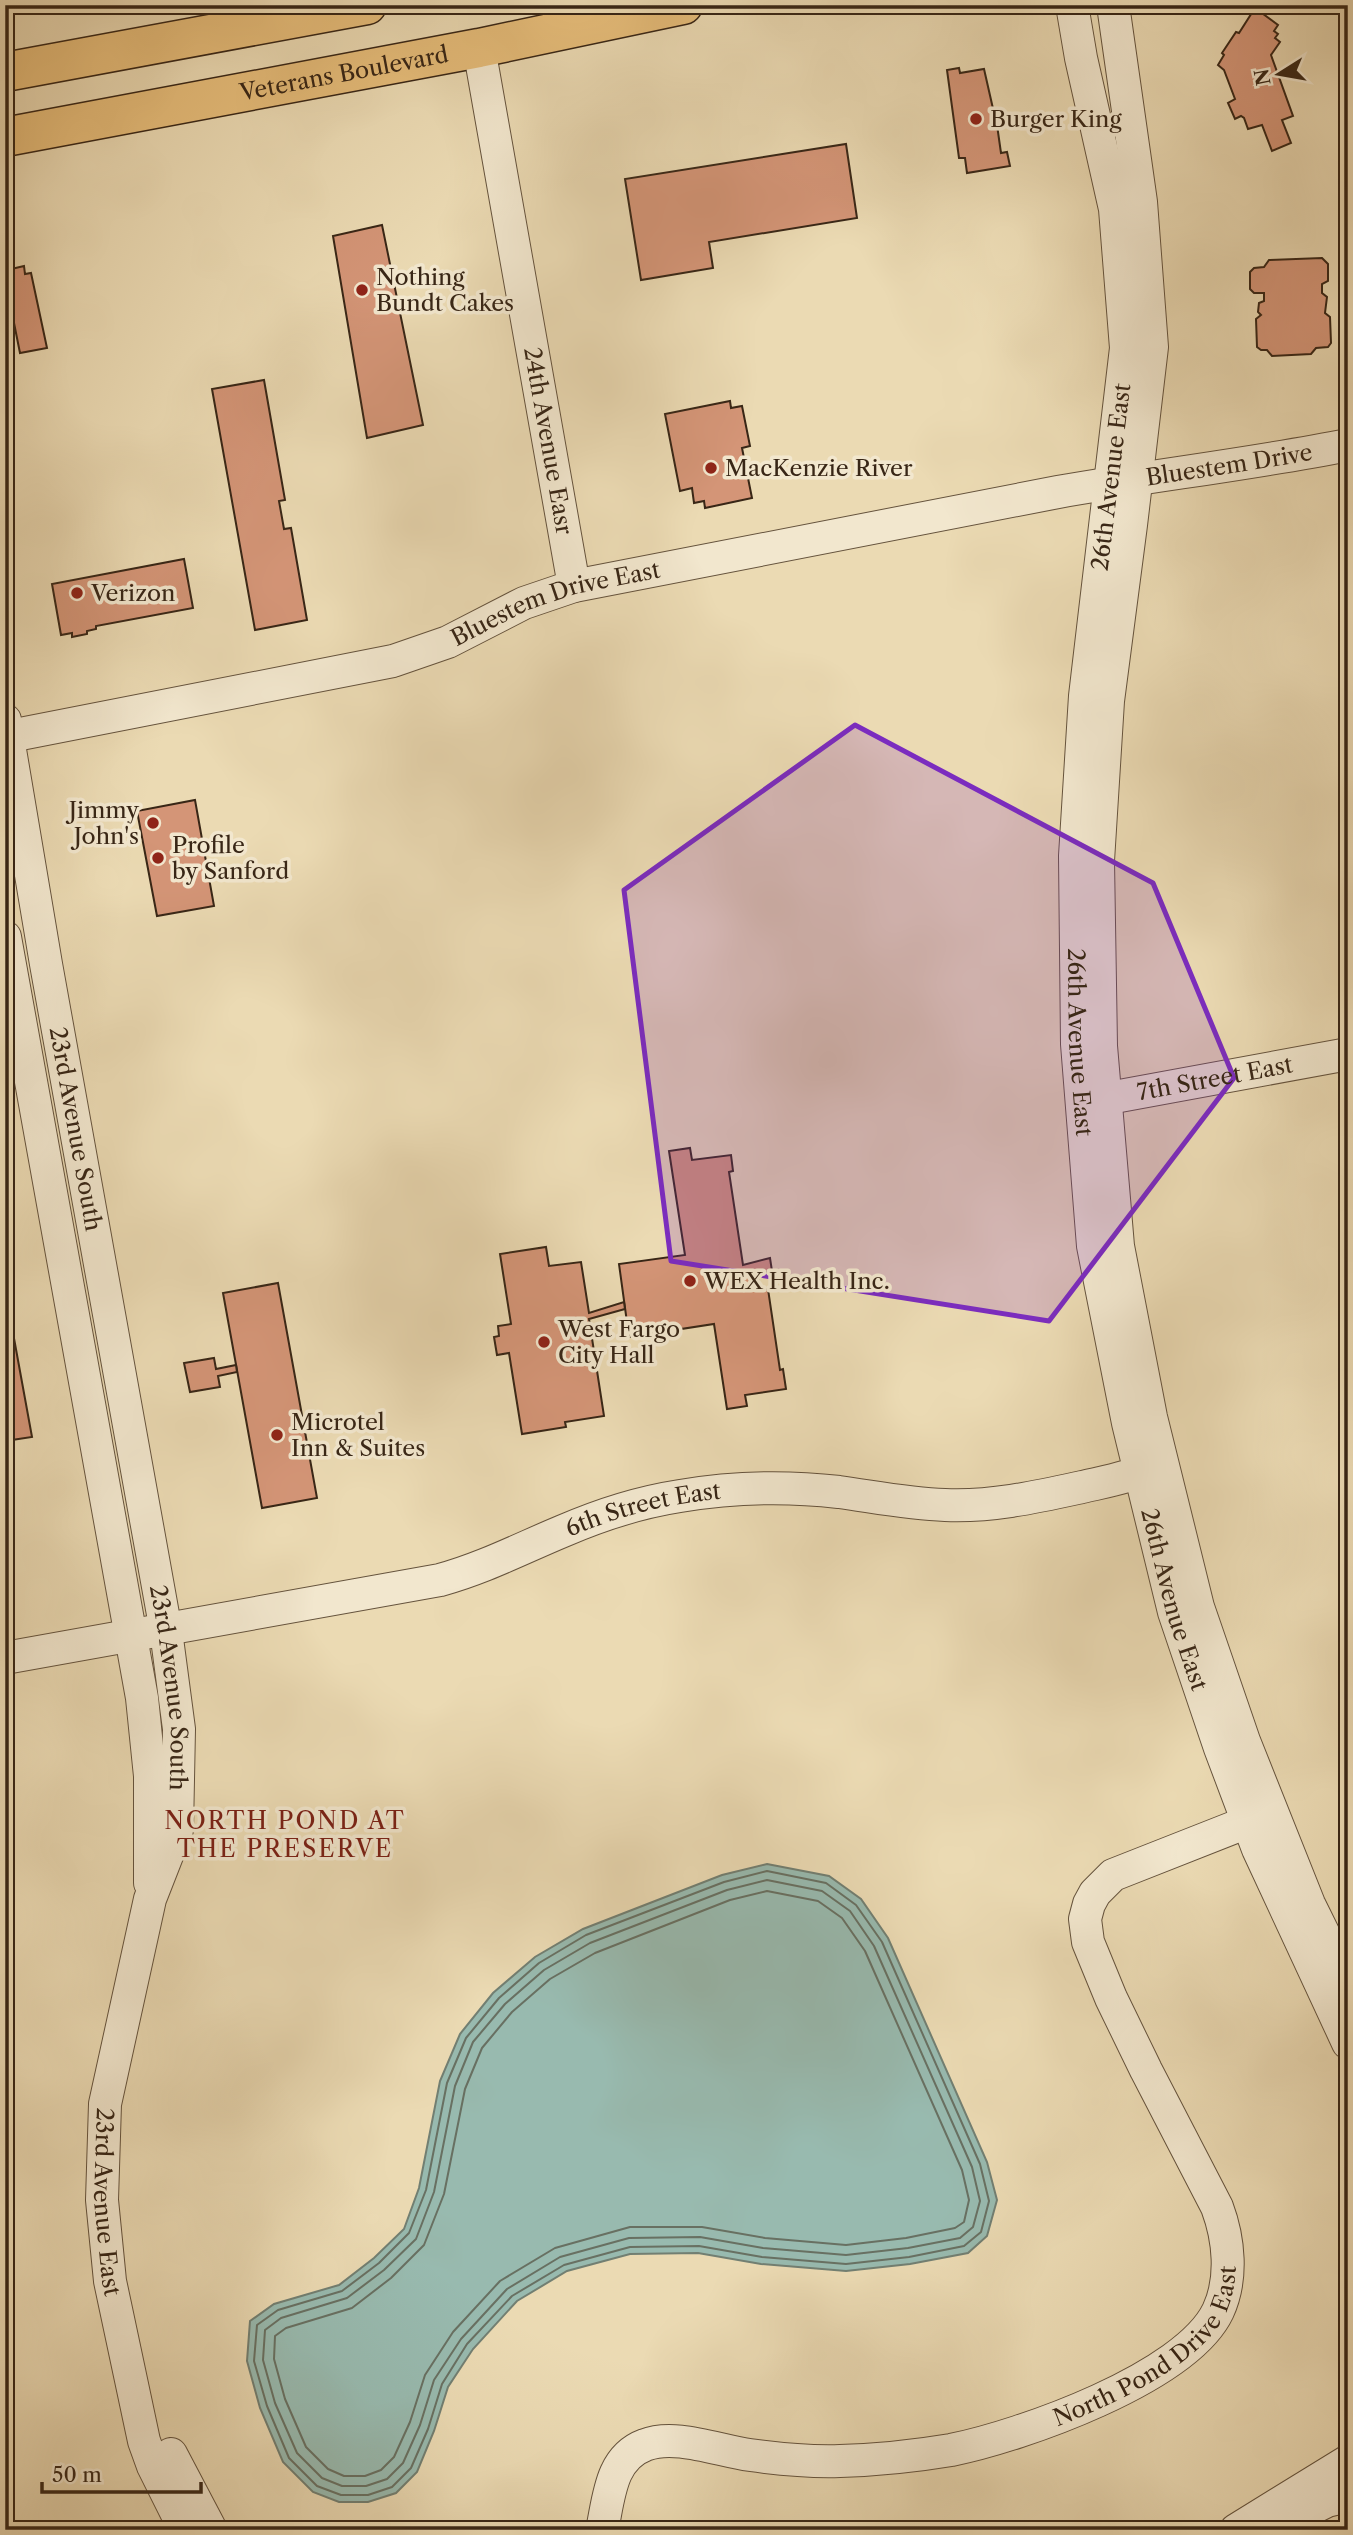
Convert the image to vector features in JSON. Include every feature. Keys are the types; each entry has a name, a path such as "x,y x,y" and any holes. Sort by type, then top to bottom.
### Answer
{"main road":[{"path":"5,72 367,5"},
{"name":"Veterans Boulevard","path":"5,138 479,48 682,5"}],"street":[{"name":"26th Avenue East","path":"1072,5 1081,58 1115,209 1126,348 1124,481"},
{"name":"26th Avenue East","path":"1113,5 1140,202 1152,347 1124,481 1085,696 1075,856 1077,1044 1094,1101 1093,1246 1128,1423 1151,1467 1174,1612 1220,1748 1261,1816 1348,1983"},
{"name":"24th Avenue Easr","path":"479,48 575,586"},
{"name":"Bluestem Drive","path":"1124,481 1263,461 1348,444"},
{"name":"Bluestem Drive East","path":"6,731 393,661 448,642 524,603 575,586 1124,481"},
{"name":"23rd Avenue South","path":"6,731 166,1630 179,1729 177,1830 150,1899"},
{"name":"23rd Avenue South","path":"5,937 142,1698 150,1776 150,1899"},
{"name":"7th Street East","path":"1094,1101 1348,1054"},
{"name":"6th Street East","path":"5,1658 440,1580 494,1563 564,1530 597,1518 681,1495 785,1488 838,1492 915,1503 975,1505 1035,1498 1151,1467"},
{"name":"26th Avenue East","path":"1261,1816 1258,1849 1348,2043"},
{"name":"North Pond Drive East","path":"602,2530 613,2476 619,2465 635,2450 645,2445 673,2441 750,2455 839,2461 949,2450 1013,2434 1067,2414 1134,2383 1184,2350 1201,2335 1218,2310 1225,2286 1228,2258 1225,2228 1217,2207 1111,1998 1088,1942 1085,1919 1095,1892 1113,1875 1261,1816"},
{"name":"23rd Avenue East","path":"150,1899 105,2104 102,2200 110,2281 144,2441 153,2466 185,2530"},
{"name":"23rd Avenue East","path":"132,2382 211,2530"},
{"path":"1236,2530 1348,2460"},
{"path":"1268,2530 1327,2501 1348,2496"}],"highlighted area":[{"path":"855,725 1153,883 1234,1078 1049,1321 671,1261 624,890"}],"water":[{"path":"767,1864 829,1876 861,1899 888,1938 987,2162 997,2200 987,2236 968,2253 910,2264 846,2271 761,2264 698,2253 630,2254 567,2271 517,2301 473,2349 448,2387 417,2472 396,2493 368,2502 339,2502 313,2492 283,2462 260,2408 247,2361 250,2321 274,2304 339,2285 374,2258 404,2229 419,2188 440,2081 460,2034 493,1993 535,1957 583,1929 722,1875"}],"building":[{"path":"1255,8 1278,25 1274,31 1278,34 1275,38 1280,42 1271,55 1293,116 1282,120 1291,143 1272,151 1262,125 1248,129 1244,118 1241,116 1235,119 1228,103 1235,99 1224,70 1218,65 1224,55 1222,53"},
{"name":"Burger King","path":"959,68 960,73 984,69 994,113 999,112 1001,125 997,125 1001,153 1007,152 1010,166 967,173 965,158 959,158 947,70"},
{"path":"846,144 857,218 709,242 713,268 641,280 625,179"},
{"path":"382,225 423,425 367,438 333,236"},
{"path":"1322,258 1328,264 1328,281 1322,284 1322,293 1327,297 1325,313 1330,317 1331,343 1328,347 1316,348 1311,354 1272,356 1267,350 1261,350 1257,347 1256,319 1261,315 1258,312 1259,303 1264,301 1264,293 1254,293 1250,289 1250,272 1254,268 1264,267 1269,260"},
{"path":"24,266 25,274 31,273 47,348 20,353 5,278 9,278 7,270"},
{"path":"264,380 285,500 279,501 284,529 291,528 307,620 255,630 212,389"},
{"name":"MacKenzie River","path":"730,401 731,408 742,406 750,446 742,448 752,498 705,508 704,501 694,503 692,488 680,491 665,414"},
{"path":"184,559 193,608 96,626 96,629 87,631 87,634 72,637 72,633 61,635 52,584"},
{"path":"195,800 214,906 157,916 137,811"},
{"name":"WEX Health Inc.","path":"690,1148 692,1160 731,1155 733,1171 729,1172 743,1265 770,1258 772,1271 758,1273 760,1290 768,1289 780,1370 783,1369 786,1389 745,1395 747,1406 727,1409 714,1324 629,1337 619,1264 685,1255 669,1151"},
{"name":"West Fargo City Hall","path":"546,1247 549,1266 581,1262 589,1313 624,1302 625,1309 589,1319 604,1416 565,1422 566,1427 522,1434 509,1353 497,1355 494,1337 499,1336 498,1326 511,1324 500,1254"},
{"name":"Microtel Inn & Suites","path":"278,1283 317,1498 262,1508 223,1293"},
{"path":"5,1289 32,1437 5,1441"},
{"path":"214,1358 216,1369 236,1365 237,1372 218,1376 220,1387 190,1392 184,1363"}],"place":[{"name":"Burger King","path":"976,119"},
{"name":"Nothing Bundt Cakes","path":"362,290"},
{"name":"MacKenzie River","path":"711,468"},
{"name":"Verizon","path":"77,593"},
{"name":"Jimmy John's","path":"153,823"},
{"name":"Profile by Sanford","path":"158,858"},
{"name":"WEX Health Inc.","path":"690,1281"},
{"name":"West Fargo City Hall","path":"544,1342"},
{"name":"Microtel Inn & Suites","path":"277,1435"}],"district":[{"name":"NORTH POND AT THE PRESERVE","path":"285,1834"}]}
